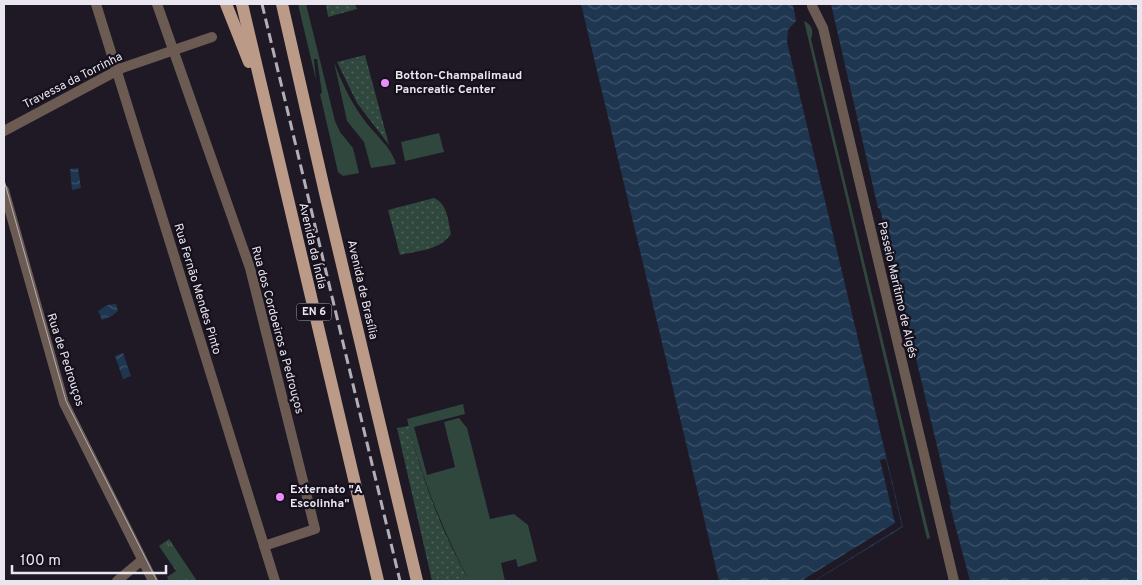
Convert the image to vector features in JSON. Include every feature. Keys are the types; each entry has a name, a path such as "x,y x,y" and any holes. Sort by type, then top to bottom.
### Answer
{"main road":[{"name":"Avenida da Índia","path":"242,4 374,578"},
{"name":"Avenida de Brasília","path":"282,4 324,193 418,581"},
{"path":"228,8 263,95"}],"street":[{"name":"Rua Fernão Mendes Pinto","path":"96,4 275,581"},
{"name":"Rua dos Cordoeiros a Pedrouços","path":"157,4 250,268 316,529 264,546"},
{"name":"Passeio Marítimo de Algés","path":"812,6 824,29 954,581"},
{"name":"Travessa da Torrinha","path":"4,131 117,71 212,37"},
{"name":"Rua de Pedrouços","path":"4,190 64,403 153,581"},
{"path":"117,581 142,560"}],"green space":[{"path":"298,4 306,4 335,121 340,132 353,148 359,173 343,176 338,172 320,94 322,93 317,59 314,59 316,80"},
{"path":"326,4 355,4 357,9 328,17"},
{"path":"804,21 811,26 811,39 930,538 927,539"},
{"path":"365,55 389,145 357,103 337,62"},
{"path":"334,62 354,104 366,123 390,152 396,164 371,168 364,142 347,121"},
{"path":"439,133 444,152 405,161 401,142"},
{"path":"434,198 445,209 451,234 435,247 400,255 388,210"},
{"path":"463,404 465,414 414,427 427,475 455,467 444,422 459,418 467,428 490,519 514,514 528,525 537,561 518,567 516,559 501,563 505,581 469,581 433,502 407,419"},
{"path":"409,426 420,466 434,505 469,581 432,581 397,428"},
{"path":"169,539 197,581 169,581 167,577 176,571 159,546"}],"water":[{"path":"581,4 793,4 796,21 788,30 787,42 903,527 815,581 719,581"},
{"path":"831,4 1138,4 1138,581 970,581 950,506 880,209 878,208"},
{"path":"78,168 81,188 72,190 70,169"},
{"path":"116,304 118,311 102,320 98,311 107,305"},
{"path":"123,353 131,376 123,379 115,356"}],"pier":[{"path":"886,459 902,526 814,581 801,581 895,523 880,460"}],"tram line":[{"path":"4,180 66,401 157,581"}],"railway":[{"path":"262,4 400,581"}],"place":[{"name":"Botton-Champalimaud Pancreatic Center","path":"385,83"},
{"name":"Externato \"A Escolinha\"","path":"280,497"}]}
